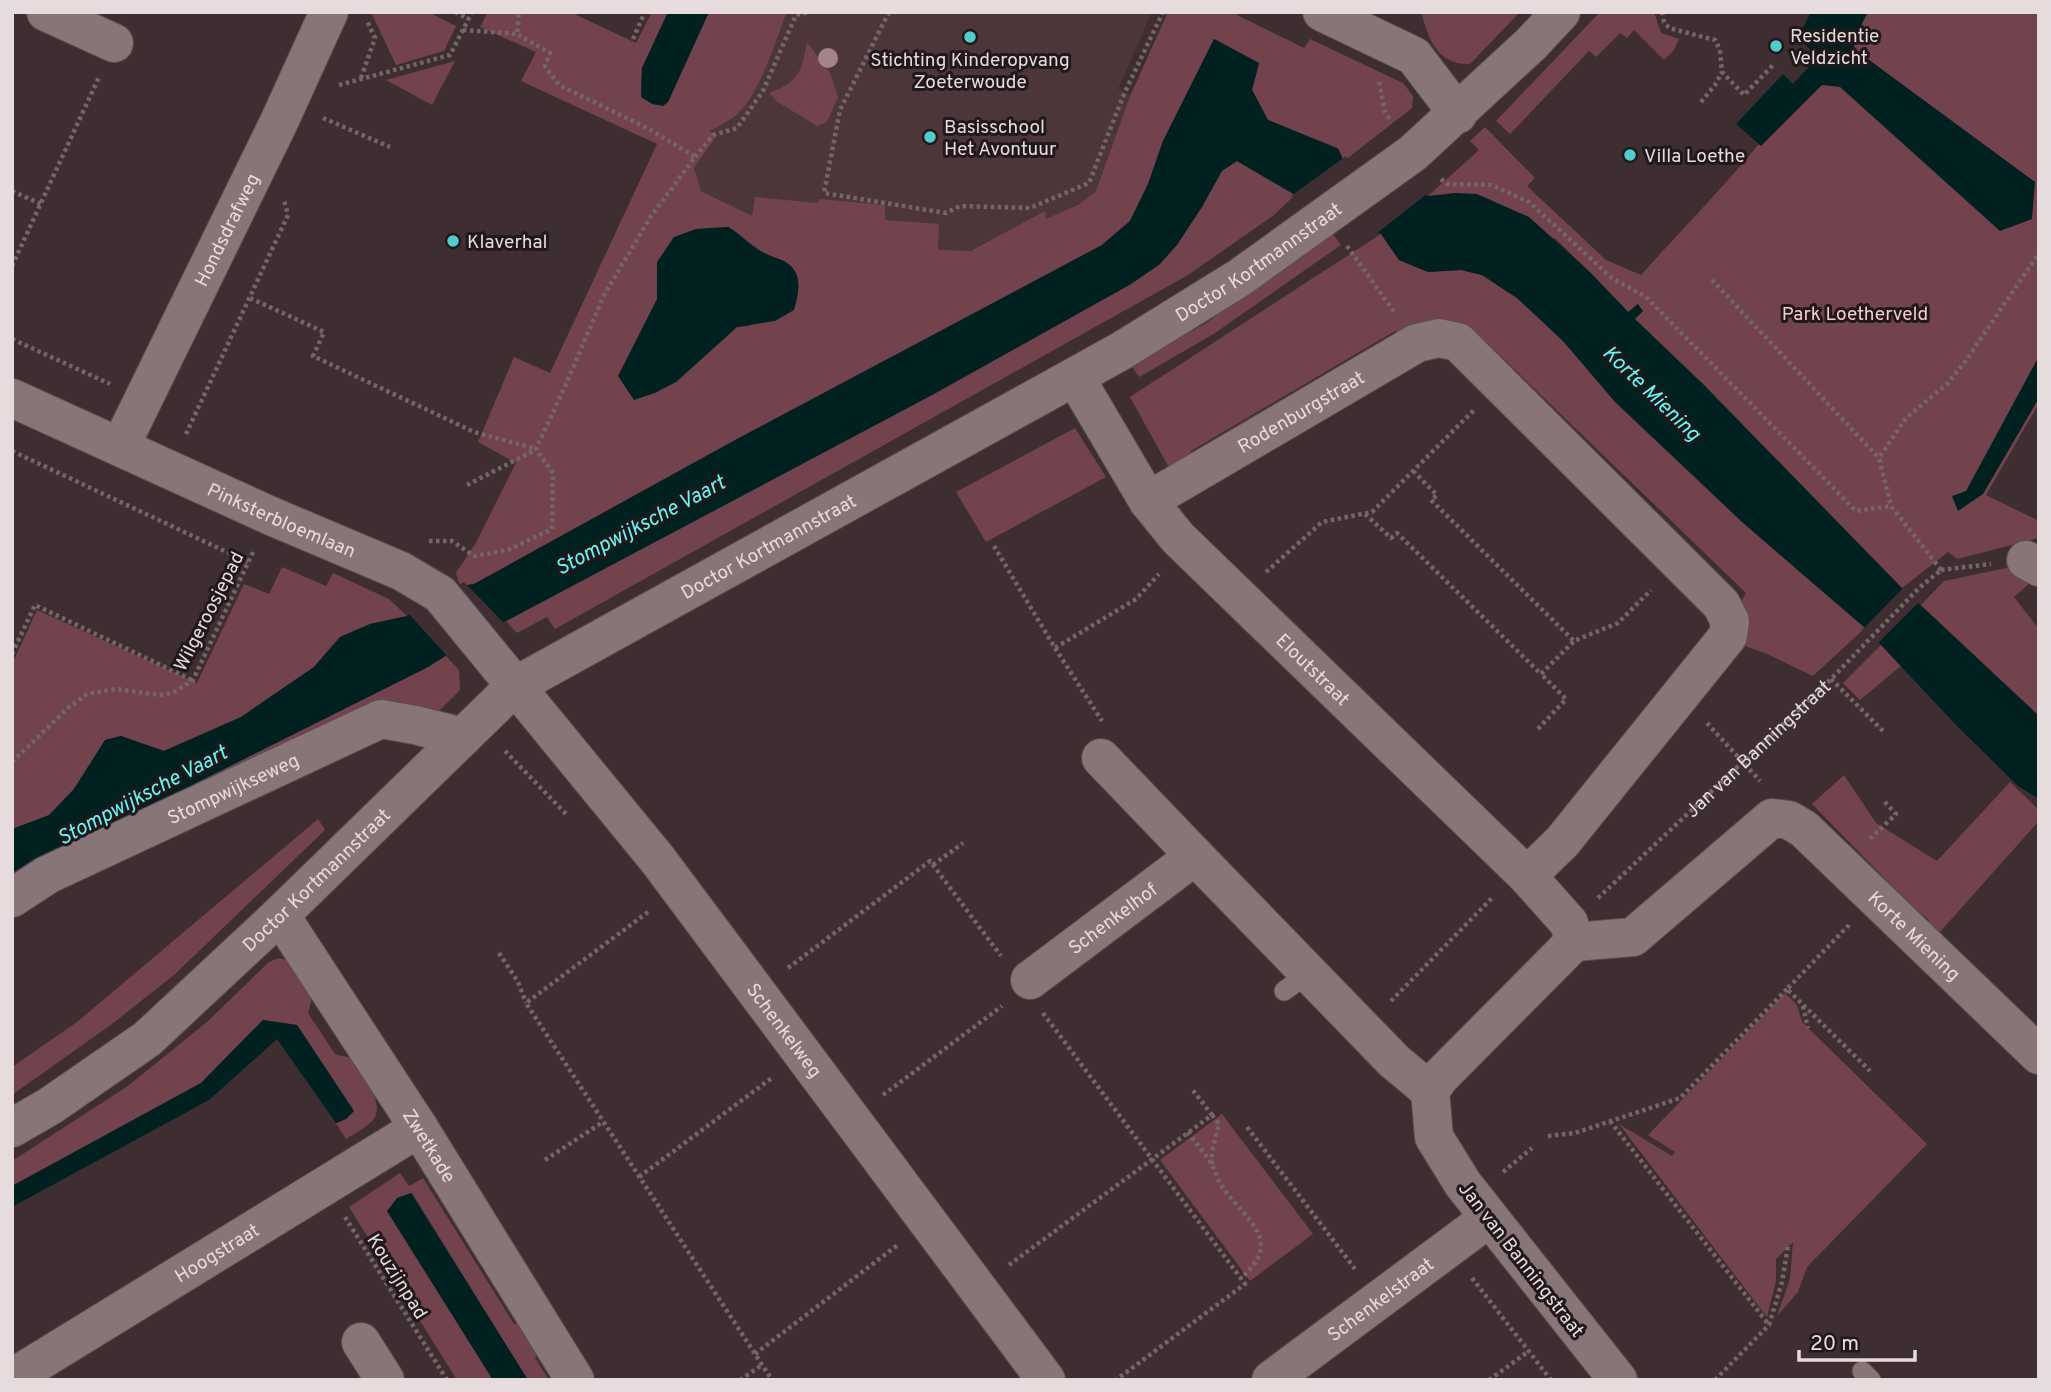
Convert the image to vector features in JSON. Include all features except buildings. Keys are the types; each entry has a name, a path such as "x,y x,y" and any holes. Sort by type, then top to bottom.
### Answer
{"street":[{"path":"46,12 114,43"},
{"name":"Hondsdrafweg","path":"120,447 298,106 329,12"},
{"name":"Doctor Kortmannstraat","path":"12,1128 50,1106 147,1039 280,915 515,686 1075,377 1239,278 1403,160 1458,114 1561,12"},
{"path":"1329,14 1414,56 1458,114"},
{"name":"Rodenburgstraat","path":"1148,501 1417,343 1440,338 1458,342 1500,384"},
{"name":"Eloutstraat","path":"1075,377 1148,501 1185,545 1524,872 1572,933"},
{"path":"1500,384 1721,604 1730,621 1728,636 1562,842 1524,872"},
{"name":"Pinksterbloemlaan","path":"12,398 271,516 401,571 440,594 515,686"},
{"name":"Schenkelweg","path":"515,686 658,860 1046,1380"},
{"name":"Stompwijkseweg","path":"12,898 47,875 381,719 415,724 463,737"},
{"path":"1106,763 1195,856 1297,982 1364,1029 1430,1091 1572,933"},
{"name":"Korte Miening","path":"1572,933 1633,937 1772,818 1789,820 1804,829 2039,1055"},
{"name":"Schenkelhof","path":"1027,984 1195,856"},
{"name":"Zwetkade","path":"280,915 388,1060 419,1128 575,1380"},
{"name":"Jan van Banningstraat","path":"1430,1091 1434,1137 1463,1184 1618,1380"},
{"name":"Hoogstraat","path":"12,1378 419,1128"},
{"name":"Schenkelstraat","path":"1271,1380 1489,1219"},
{"path":"361,1342 385,1380"}],"path":[{"path":"360,79 375,38 363,12"},
{"path":"455,12 469,19"},
{"path":"390,147 298,106 317,91 450,55 472,12"},
{"path":"517,34 519,12"},
{"path":"633,39 645,12"},
{"path":"467,485 536,449 604,295 651,215 713,135 737,128 763,91 796,15 809,12"},
{"path":"889,12 840,110 824,193 946,213 960,206 1030,208 1089,183 1124,94 1163,12"},
{"path":"1662,12 1664,22 1669,28 1715,40 1720,50 1722,72 1716,85 1701,102"},
{"path":"463,30 517,34 550,53 545,66 559,85 649,129 695,157"},
{"path":"12,266 114,43"},
{"path":"1385,43 1378,77 1381,100 1403,160 1447,184 1491,185 1528,202 1612,278 1646,297 1856,511 1891,506"},
{"path":"1722,72 1744,95 1775,63"},
{"path":"170,470 288,215 281,188"},
{"path":"12,191 41,204"},
{"path":"1330,214 1417,343"},
{"path":"1879,458 1906,418 1947,384 2039,253"},
{"path":"1712,280 1879,458 1891,506 1941,570 2032,564"},
{"path":"250,298 324,332 313,356 474,432 536,449 553,473 552,529 508,550 474,556 452,541 429,541 415,548 401,571"},
{"path":"12,339 144,400"},
{"path":"1238,596 1322,522 1372,512 1500,384"},
{"path":"12,451 248,562"},
{"path":"1413,471 1437,495 1431,500 1574,641"},
{"path":"1365,514 1391,538 1397,533 1566,699 1538,729"},
{"name":"Wilgeroosjepad","path":"12,762 68,708 87,694 116,688 159,695 173,693 193,680 271,516"},
{"path":"1055,648 1136,599 1185,545"},
{"path":"994,546 1115,741 1106,763"},
{"path":"1541,674 1574,641 1618,623 1680,563"},
{"name":"Jan van Banningstraat","path":"1572,933 1743,762 1831,679 1919,588 1941,570"},
{"path":"12,654 35,605 193,680"},
{"path":"1831,679 1885,733"},
{"path":"1728,746 1757,778"},
{"path":"1842,866 1896,814 1882,800"},
{"path":"933,865 963,843"},
{"path":"756,992 930,861 1027,984 1245,1283 1116,1380"},
{"path":"1364,1029 1524,872"},
{"path":"1548,1136 1575,1133 1679,1098 1874,898"},
{"path":"526,1003 649,911"},
{"path":"499,953 518,982 526,1003 772,1380"},
{"path":"851,1118 1027,984"},
{"path":"1787,989 1870,1071"},
{"path":"1803,1005 1808,1028"},
{"path":"639,1177 774,1077"},
{"path":"1192,1089 1219,1124 1212,1151 1212,1165"},
{"path":"978,1289 1212,1115"},
{"path":"1610,1121 1769,1325"},
{"path":"545,1160 603,1122"},
{"path":"1247,1126 1378,1300"},
{"path":"1188,1132 1212,1165 1222,1186 1257,1229 1261,1238 1261,1252 1254,1267 1241,1278"},
{"name":"Kouzijnpad","path":"326,1186 447,1380"},
{"path":"755,1354 900,1244"},
{"path":"1716,1380 1769,1325 1783,1282 1788,1246"},
{"path":"1450,1249 1551,1380"},
{"path":"1489,1380 1529,1351"},
{"path":"740,1380 762,1365"}],"shaded area":[{"path":"709,12 1152,12 1118,89 1165,109 1113,217 1025,273 815,248 701,191 694,168 716,137 709,132"}],"green space":[{"path":"371,12 428,12 456,26 444,51 396,65"},
{"path":"488,12 570,12 636,43 652,12 668,12 642,68 641,97 668,102 709,12 787,12 759,83 751,96 734,117 710,131 716,137 694,168 701,191 752,216 755,197 818,203 819,199 885,205 885,220 939,224 938,250 971,251 1045,211 1046,219 1080,204 1096,191 1131,94 1168,12 1231,12 1304,48 1310,39 1403,83 1413,96 1412,108 1344,161 1338,148 1268,120 1252,90 1259,63 1214,39 1163,141 1148,184 1130,221 1102,245 737,439 474,584 460,586 456,573 476,543 516,463 478,442 514,357 550,373 657,144 521,81 536,52 480,27","holes":["728,227 768,256 786,262 750,326 737,327 676,382 643,331 657,299 696,229"]},
{"path":"1421,12 1520,12 1470,64 1450,60 1436,49"},
{"path":"1600,12 1654,12 1661,33 1679,39 1674,50 1664,60 1634,30 1627,38 1620,33 1596,57 1589,51 1510,134 1496,121"},
{"name":"Park Loetherveld","path":"1849,12 2039,12 2039,403 1986,495 2039,521 2039,538 1957,559 1948,552 1881,601 1618,301 1556,239 1428,196 1479,150 1470,141 1485,127 1535,178 1527,186 1606,260 1641,275 1780,118 1828,49"},
{"path":"807,42 830,73 838,97 827,122 817,126 776,101 769,93 787,84 797,75"},
{"path":"455,61 432,105 386,80"},
{"path":"1237,161 1295,195 1274,215 1188,275 555,629 547,617 517,633 506,621 932,395 1131,284 1160,264 1222,170"},
{"path":"1332,233 1341,245 1212,335 1139,377 1131,365 1206,323"},
{"path":"1381,234 1399,260 1428,272 1461,270 1482,275 1517,298 1741,521 1865,628 1813,676 1740,644 1739,606 1746,593 1484,340 1476,343 1403,340 1395,331 1191,451 1186,468 1173,475 1130,397"},
{"path":"1075,428 1106,477 986,542 956,492"},
{"path":"2016,566 2032,581 2014,597 2039,629 2039,716 1921,605 1944,581"},
{"path":"282,567 326,586 333,573 389,599 407,616 370,624 340,637 314,667 241,717 164,751 121,736 105,740 74,789 49,816 12,829 12,664 37,610 197,683 244,584 269,594"},
{"path":"1882,644 1902,665 1860,700 1843,683"},
{"path":"446,656 459,670 460,690 431,719 198,791 194,784 428,667"},
{"path":"1844,775 1876,823 1937,861 2010,782 2039,810 2039,821 1931,942 1929,920 1909,903 1886,899 1887,881 1812,804"},
{"path":"318,819 325,830 174,975 112,1024 12,1095 12,1067 77,1022"},
{"path":"278,958 287,960 312,998 308,1013 335,1054 351,1058 372,1090 377,1108 368,1125 346,1139 336,1123 346,1119 354,1111 297,1025 263,1020 201,1083 12,1186 12,1161 128,1086 208,1021 269,962"},
{"path":"1785,993 1797,1005 1802,1022 1927,1144 1807,1267 1798,1292 1777,1316 1790,1279 1793,1242 1776,1259 1776,1281 1767,1317 1619,1124 1672,1156 1675,1152 1648,1135"},
{"path":"1222,1114 1313,1234 1250,1281 1160,1160"},
{"path":"400,1173 409,1186 423,1178 514,1324 528,1324 543,1347 535,1358 549,1380 528,1380 412,1193 387,1211 493,1380 457,1380 349,1207"}],"water":[{"path":"668,12 709,12 668,102 663,106 652,104 641,97 642,68"},
{"path":"1811,12 1868,12 1855,37 1854,47 2035,182 2032,219 2000,231 1840,87 1822,85 1761,146 1736,124 1783,74 1793,84 1818,57 1798,38"},
{"name":"Stompwijksche Vaart","path":"1214,39 1259,63 1252,90 1268,120 1338,149 1344,161 1428,196 1477,194 1529,217 1590,272 1628,312 1638,304 1643,311 1635,319 1704,385 1902,588 2039,716 2039,799 2018,786 1956,725 1865,628 1741,521 1615,402 1563,341 1517,298 1482,275 1461,270 1428,272 1399,260 1381,234 1295,195 1237,161 1222,171 1177,245 1160,264 1131,284 932,395 465,643 428,667 194,784 35,858 12,873 12,829 49,815 74,789 105,740 121,736 164,751 241,717 314,667 340,637 370,624 407,616 460,586 474,584 737,439 1102,245 1130,221 1148,184 1163,141"},
{"path":"728,227 758,250 784,261 795,271 798,289 794,310 775,321 737,327 676,382 634,400 618,376 657,299 657,262 674,237 696,229"},
{"path":"2039,356 2039,398 1983,494 1958,511 1952,496 1966,491"},
{"path":"263,1020 297,1025 354,1111 346,1119 336,1123 277,1039 209,1100 12,1207 12,1186 201,1083"},
{"path":"411,1193 528,1380 493,1380 387,1211 397,1198"}],"pier":[{"path":"1346,156 1428,193 1377,233 1291,196"},
{"path":"464,582 506,625 449,658 407,612"},
{"path":"1905,586 1921,600 1877,644 1862,630"}],"place":[{"name":"Stichting Kinderopvang Zoeterwoude","path":"970,37"},
{"name":"Residentie Veldzicht","path":"1776,46"},
{"name":"Basisschool Het Avontuur","path":"930,137"},
{"name":"Villa Loethe","path":"1630,155"},
{"name":"Klaverhal","path":"453,241"}]}
